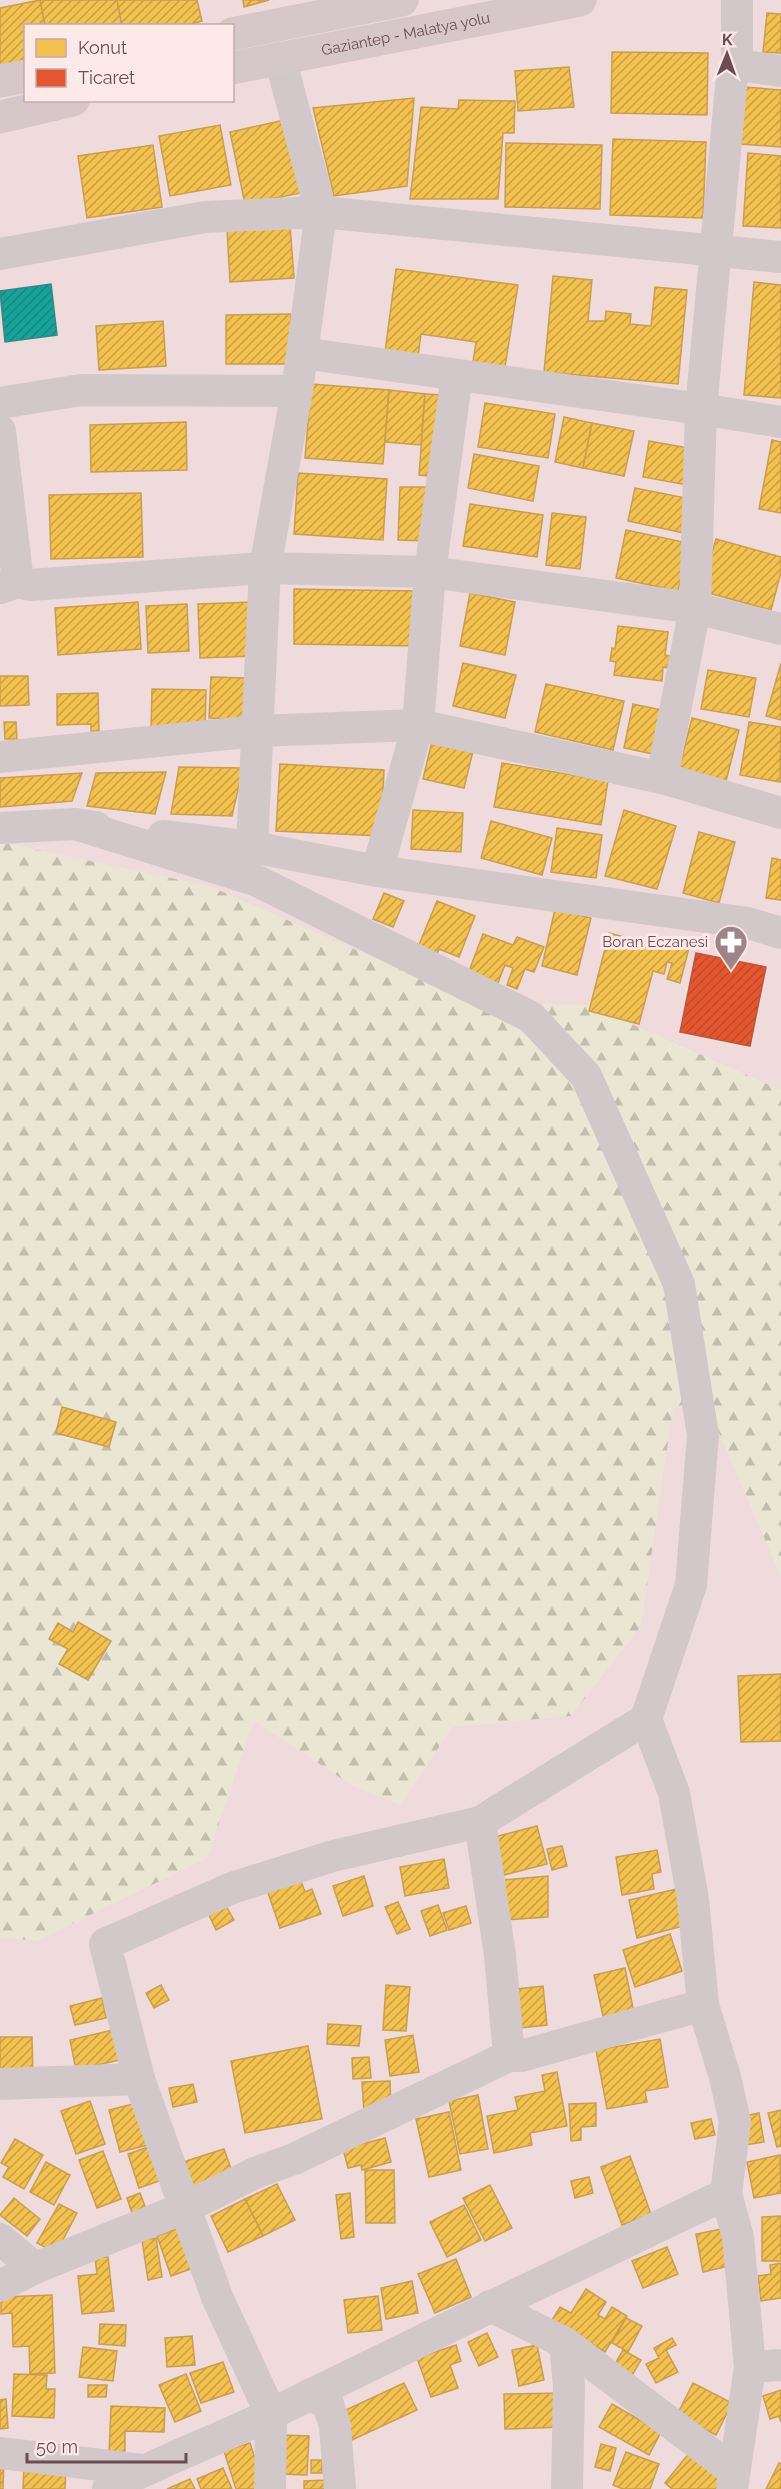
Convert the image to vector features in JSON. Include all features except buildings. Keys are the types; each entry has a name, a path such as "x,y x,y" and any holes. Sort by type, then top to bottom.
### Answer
{"highway":[{"path":"234,33 328,8 402,0"},
{"name":"Gaziantep - Malatya yolu","path":"234,68 580,0"},
{"path":"0,81 24,76"},
{"path":"0,117 64,102"}],"street":[{"path":"662,778 695,608 701,409 732,76 737,65 737,0"},
{"path":"252,848 266,568 297,391 321,212 280,58"},
{"path":"737,65 781,71"},
{"path":"0,254 205,217 321,212 781,257"},
{"path":"302,353 781,422"},
{"path":"377,871 418,725 430,572 457,375"},
{"path":"0,403 81,390 297,391"},
{"path":"0,431 9,585 266,568 430,572 695,608 781,629"},
{"path":"0,757 257,731 418,725 662,778 781,813"},
{"path":"0,828 75,824 252,848 377,871 748,923 781,933"},
{"path":"75,824 255,880 531,1017 586,1076 679,1284 703,1435 691,1585 646,1719 674,1793 693,1899 704,2005 725,2077 735,2122 726,2194 738,2237 750,2367 733,2480"},
{"path":"270,2489 271,2414 217,2297 184,2208 139,2079 105,1944 232,1888 333,1856 480,1822 646,1719"},
{"path":"480,1822 501,1955 509,2056"},
{"path":"0,2286 35,2268 184,2208 509,2056 521,2056 704,2005"},
{"path":"0,2084 139,2079"},
{"path":"108,2489 142,2470 271,2414 490,2306 726,2194"},
{"path":"0,2239 35,2268"},
{"path":"490,2306 565,2343 733,2480"},
{"path":"565,2343 569,2386 567,2489"},
{"path":"750,2367 781,2365"},
{"path":"312,2394 328,2404 334,2426 340,2489"},
{"path":"0,2453 142,2470"}],"shaded area":[{"path":"0,0 781,0 781,2489 0,2489"}],"green space":[{"path":"0,842 209,886 478,1003 588,1005 781,1090 781,1577 709,1409 673,1408 641,1626 571,1716 452,1727 401,1805 353,1786 254,1721 207,1858 37,1941 0,1937"}],"place":[{"name":"Boran Eczanesi","path":"731,971"}]}
